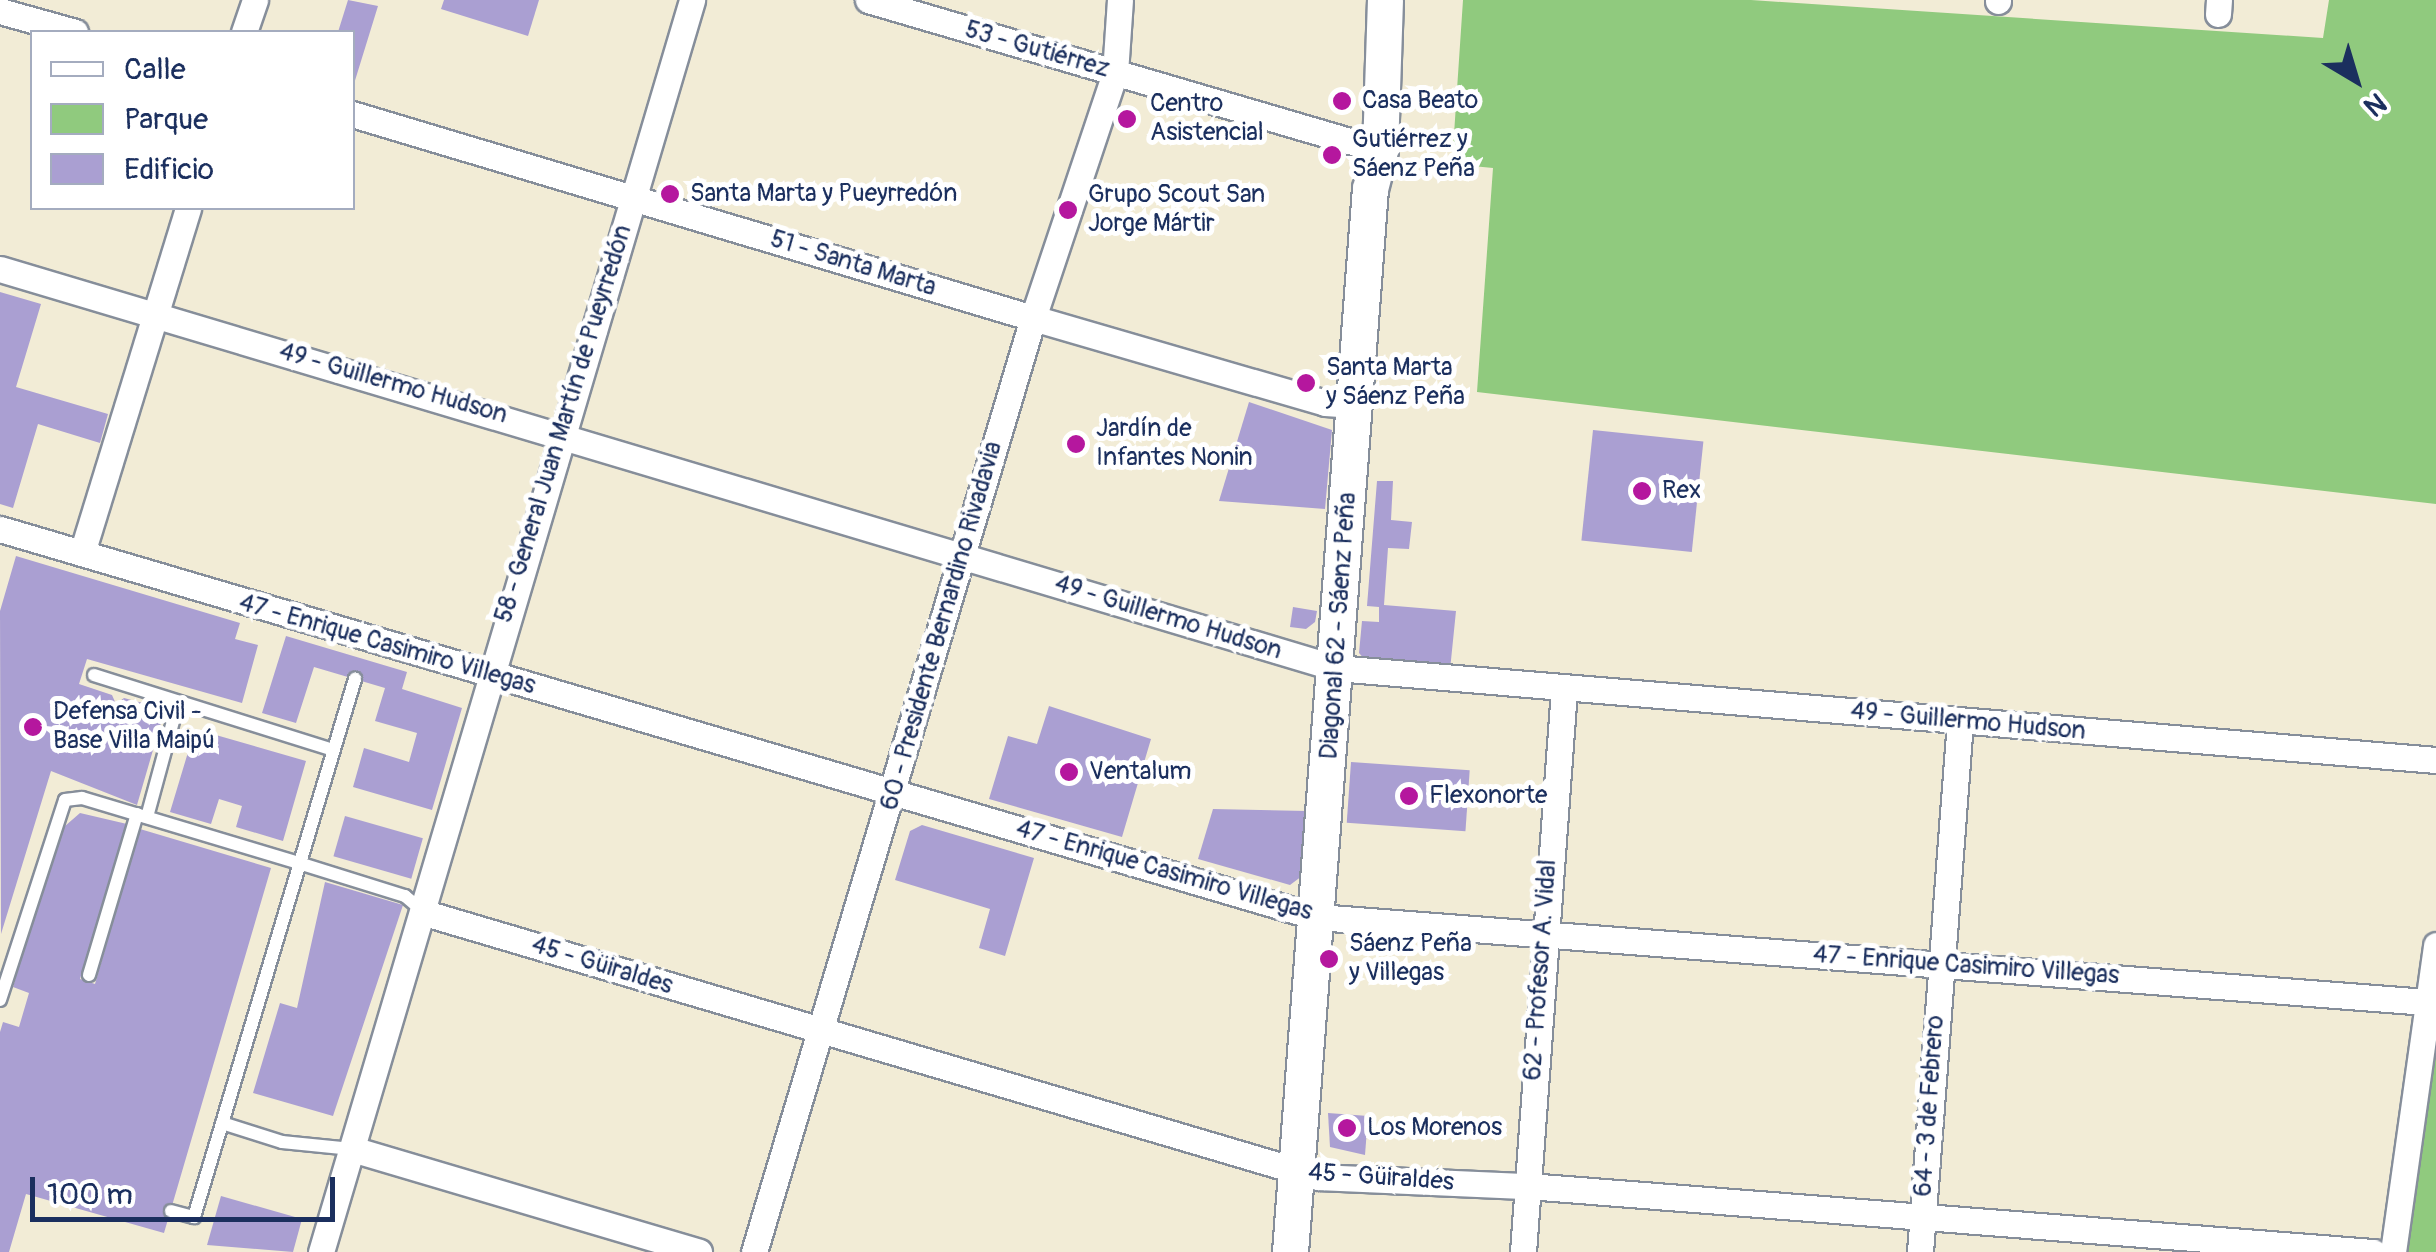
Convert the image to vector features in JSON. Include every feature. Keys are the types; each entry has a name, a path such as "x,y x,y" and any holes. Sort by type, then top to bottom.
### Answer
{"street":[{"path":"245,30 255,0"},
{"name":"58 - General Juan Martín de Pueyrredón","path":"320,1252 424,913 560,433 692,0"},
{"name":"53 - Gutiérrez","path":"868,0 1380,150"},
{"name":"60 - Presidente Bernardino Rivadavia","path":"754,1252 1033,318 1115,73 1120,0"},
{"name":"Diagonal 62 - Sáenz Peña","path":"1290,1252 1370,188 1380,150 1385,0"},
{"path":"0,11 67,30"},
{"name":"51 - Santa Marta","path":"355,115 1033,318 1325,402 1355,405"},
{"path":"82,553 187,210"},
{"name":"49 - Guillermo Hudson","path":"0,269 560,433 1336,668 2436,760"},
{"name":"47 - Enrique Casimiro Villegas","path":"0,529 1317,917 2428,1002"},
{"name":"62 - Profesor A. Vidal","path":"1523,1252 1542,935 1564,689"},
{"name":"64 - 3 de Febrero","path":"1920,1252 1960,721"},
{"name":"45 - Güiraldes","path":"424,913 1296,1172 1528,1186 2373,1252"},
{"path":"2393,1252 2436,944"},
{"path":"352,1149 699,1252"}],"lane":[{"path":"94,675 334,750"},
{"path":"171,1211 194,1218 355,679"},
{"path":"90,975 178,702"},
{"path":"0,1000 65,800 142,816 405,896 424,913"},
{"path":"222,1123 282,1142 352,1149"}],"green space":[{"path":"1463,0 1751,0 2323,38 2329,0 2436,0 2436,504 1477,392 1493,168 1452,164"},
{"path":"2436,1013 2436,1252 2404,1252"}],"building":[{"path":"348,0 378,6 355,81 355,30 339,30"},
{"path":"444,0 539,0 528,36 441,9"},
{"path":"0,292 41,304 16,387 108,414 100,443 38,424 13,508 0,504"},
{"path":"1249,402 1332,430 1325,509 1219,501"},
{"name":"Rex","path":"1593,430 1703,442 1692,552 1581,540"},
{"path":"1377,481 1393,481 1391,520 1412,522 1409,549 1388,548 1384,605 1456,611 1450,670 1366,661 1359,653 1362,621 1379,622 1379,607 1367,606"},
{"path":"16,556 240,623 235,639 258,645 242,703 87,659 79,684 112,695 116,704 124,698 165,709 137,805 51,771 1,934 0,611"},
{"path":"1293,607 1317,611 1315,622 1306,629 1290,627"},
{"path":"286,636 407,672 402,689 462,708 432,810 353,787 364,748 409,762 417,733 375,721 385,688 314,667 296,723 262,713"},
{"name":"Ventalum","path":"1049,706 1151,739 1122,837 989,799 1008,736 1037,744"},
{"path":"195,729 306,761 283,841 236,827 242,806 219,799 211,824 170,812"},
{"name":"Flexonorte","path":"1351,762 1470,770 1465,831 1347,823"},
{"path":"1213,809 1307,811 1302,876 1290,885 1198,859"},
{"path":"80,813 127,824 80,979 95,984 140,829 271,868 164,1233 26,1194 9,1252 0,1252 0,1032 3,1022 19,1027 29,993 13,987 57,833"},
{"path":"345,816 423,838 411,879 333,856"},
{"path":"922,825 1034,858 1005,956 979,948 990,909 895,880 910,831"},
{"path":"325,882 403,905 333,1116 253,1093 280,1003 297,1008"},
{"name":"Los Morenos","path":"1328,1113 1368,1116 1365,1155 1330,1147"},
{"path":"221,1196 302,1219 293,1252 207,1245"}],"place":[{"name":"Casa Beato","path":"1342,101"},
{"name":"Centro Asistencial","path":"1127,119"},
{"name":"Gutiérrez y Sáenz Peña","path":"1332,155"},
{"name":"Santa Marta y Pueyrredón","path":"670,194"},
{"name":"Grupo Scout San Jorge Mártir","path":"1068,210"},
{"name":"Santa Marta y Sáenz Peña","path":"1306,383"},
{"name":"Jardín de Infantes Nonin","path":"1076,444"},
{"name":"Rex","path":"1642,491"},
{"name":"Defensa Civil - Base Villa Maipú","path":"33,727"},
{"name":"Ventalum","path":"1069,772"},
{"name":"Flexonorte","path":"1409,796"},
{"name":"Sáenz Peña y Villegas","path":"1329,959"},
{"name":"Los Morenos","path":"1347,1128"}]}
